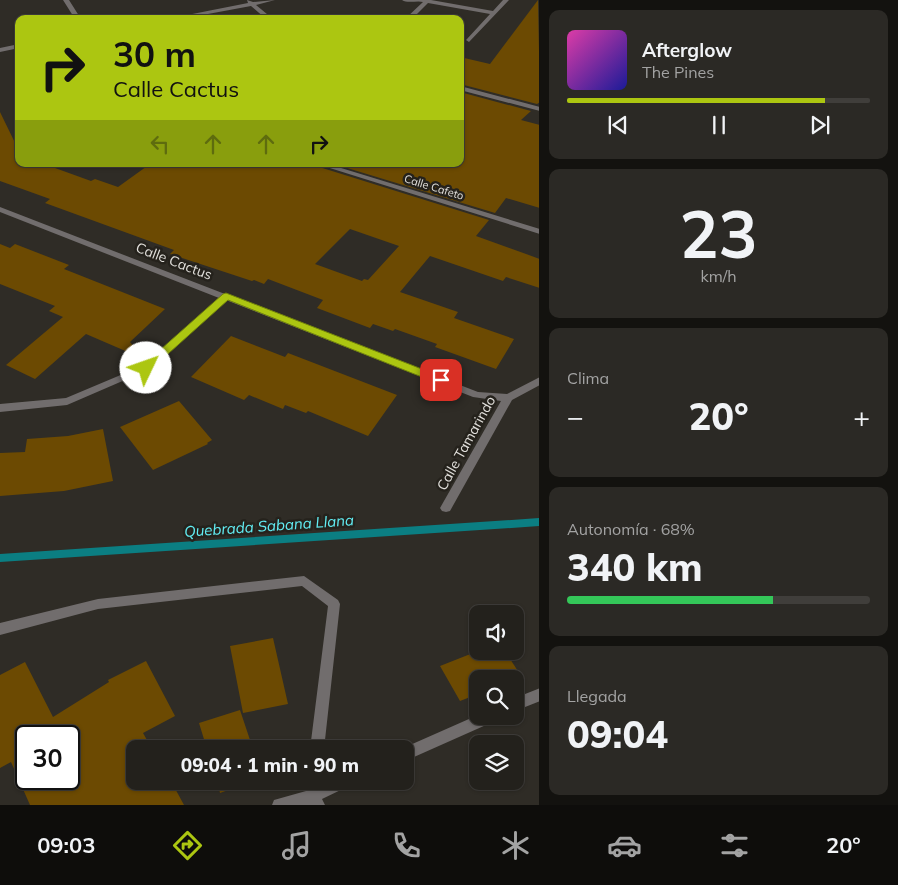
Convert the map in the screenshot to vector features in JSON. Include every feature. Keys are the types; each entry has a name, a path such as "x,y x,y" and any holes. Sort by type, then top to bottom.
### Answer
{"street":[{"path":"66,0 75,15"},
{"path":"189,15 250,2 272,0"},
{"path":"406,0 417,0"},
{"path":"412,15 425,0 494,13"},
{"path":"469,40 506,0"},
{"path":"250,2 265,15"},
{"path":"0,50 15,47"},
{"path":"464,89 539,109"},
{"name":"Calle Cafeto","path":"331,167 539,232"},
{"name":"Calle Cactus","path":"0,209 476,395 508,398"},
{"path":"0,408 67,401 146,368 226,296"},
{"name":"Calle Tamarindo","path":"446,508 508,398 539,380"},
{"path":"0,629 98,604 304,581 334,604 319,740"},
{"path":"524,701 539,694"},
{"path":"414,750 470,725"},
{"path":"279,805 314,794"}],"building":[{"path":"538,0 539,103 537,104 464,85 464,58 490,64"},
{"path":"464,93 531,111 521,120 539,125 539,208 506,198 495,213 344,167 464,167"},
{"path":"0,112 15,143 15,167 52,167 91,181 95,179 118,187 146,167 319,167 489,220 476,236 539,259 539,288 506,277 503,281 430,256 400,292 458,312 454,318 514,339 496,369 435,347 437,344 395,329 393,331 373,324 370,328 317,308 323,300 268,279 264,284 252,281 170,254 174,250 45,203 50,199 0,181","holes":["350,229 399,246 368,280 364,279 362,281 315,264"]},
{"path":"0,244 10,248 15,244 69,265 64,269 165,309 130,342 144,359 86,334 35,379 6,365 63,317 49,311 55,306 0,284"},
{"path":"231,336 285,357 288,353 397,395 368,436 308,411 306,413 285,405 283,409 249,395 244,400 191,377"},
{"path":"179,401 212,440 208,444 153,470 120,427"},
{"path":"103,429 113,481 64,491 0,496 0,453 25,452 27,439 68,436"},
{"path":"273,638 288,704 243,713 230,646"},
{"path":"469,655 469,660 511,660 517,670 469,670 469,698 460,701 440,666"},
{"path":"146,661 175,716 143,733 147,740 126,740 126,790 176,790 184,805 30,805 23,790 80,790 80,725 15,725 15,771 11,762 0,768 0,675 25,662 53,717 109,682 108,680"},
{"path":"240,710 250,740 204,740 199,723"}],"waterway":[{"name":"Quebrada Sabana Llana","path":"0,558 539,522"}],"route":[{"path":"146,368 226,296 441,380"}]}
